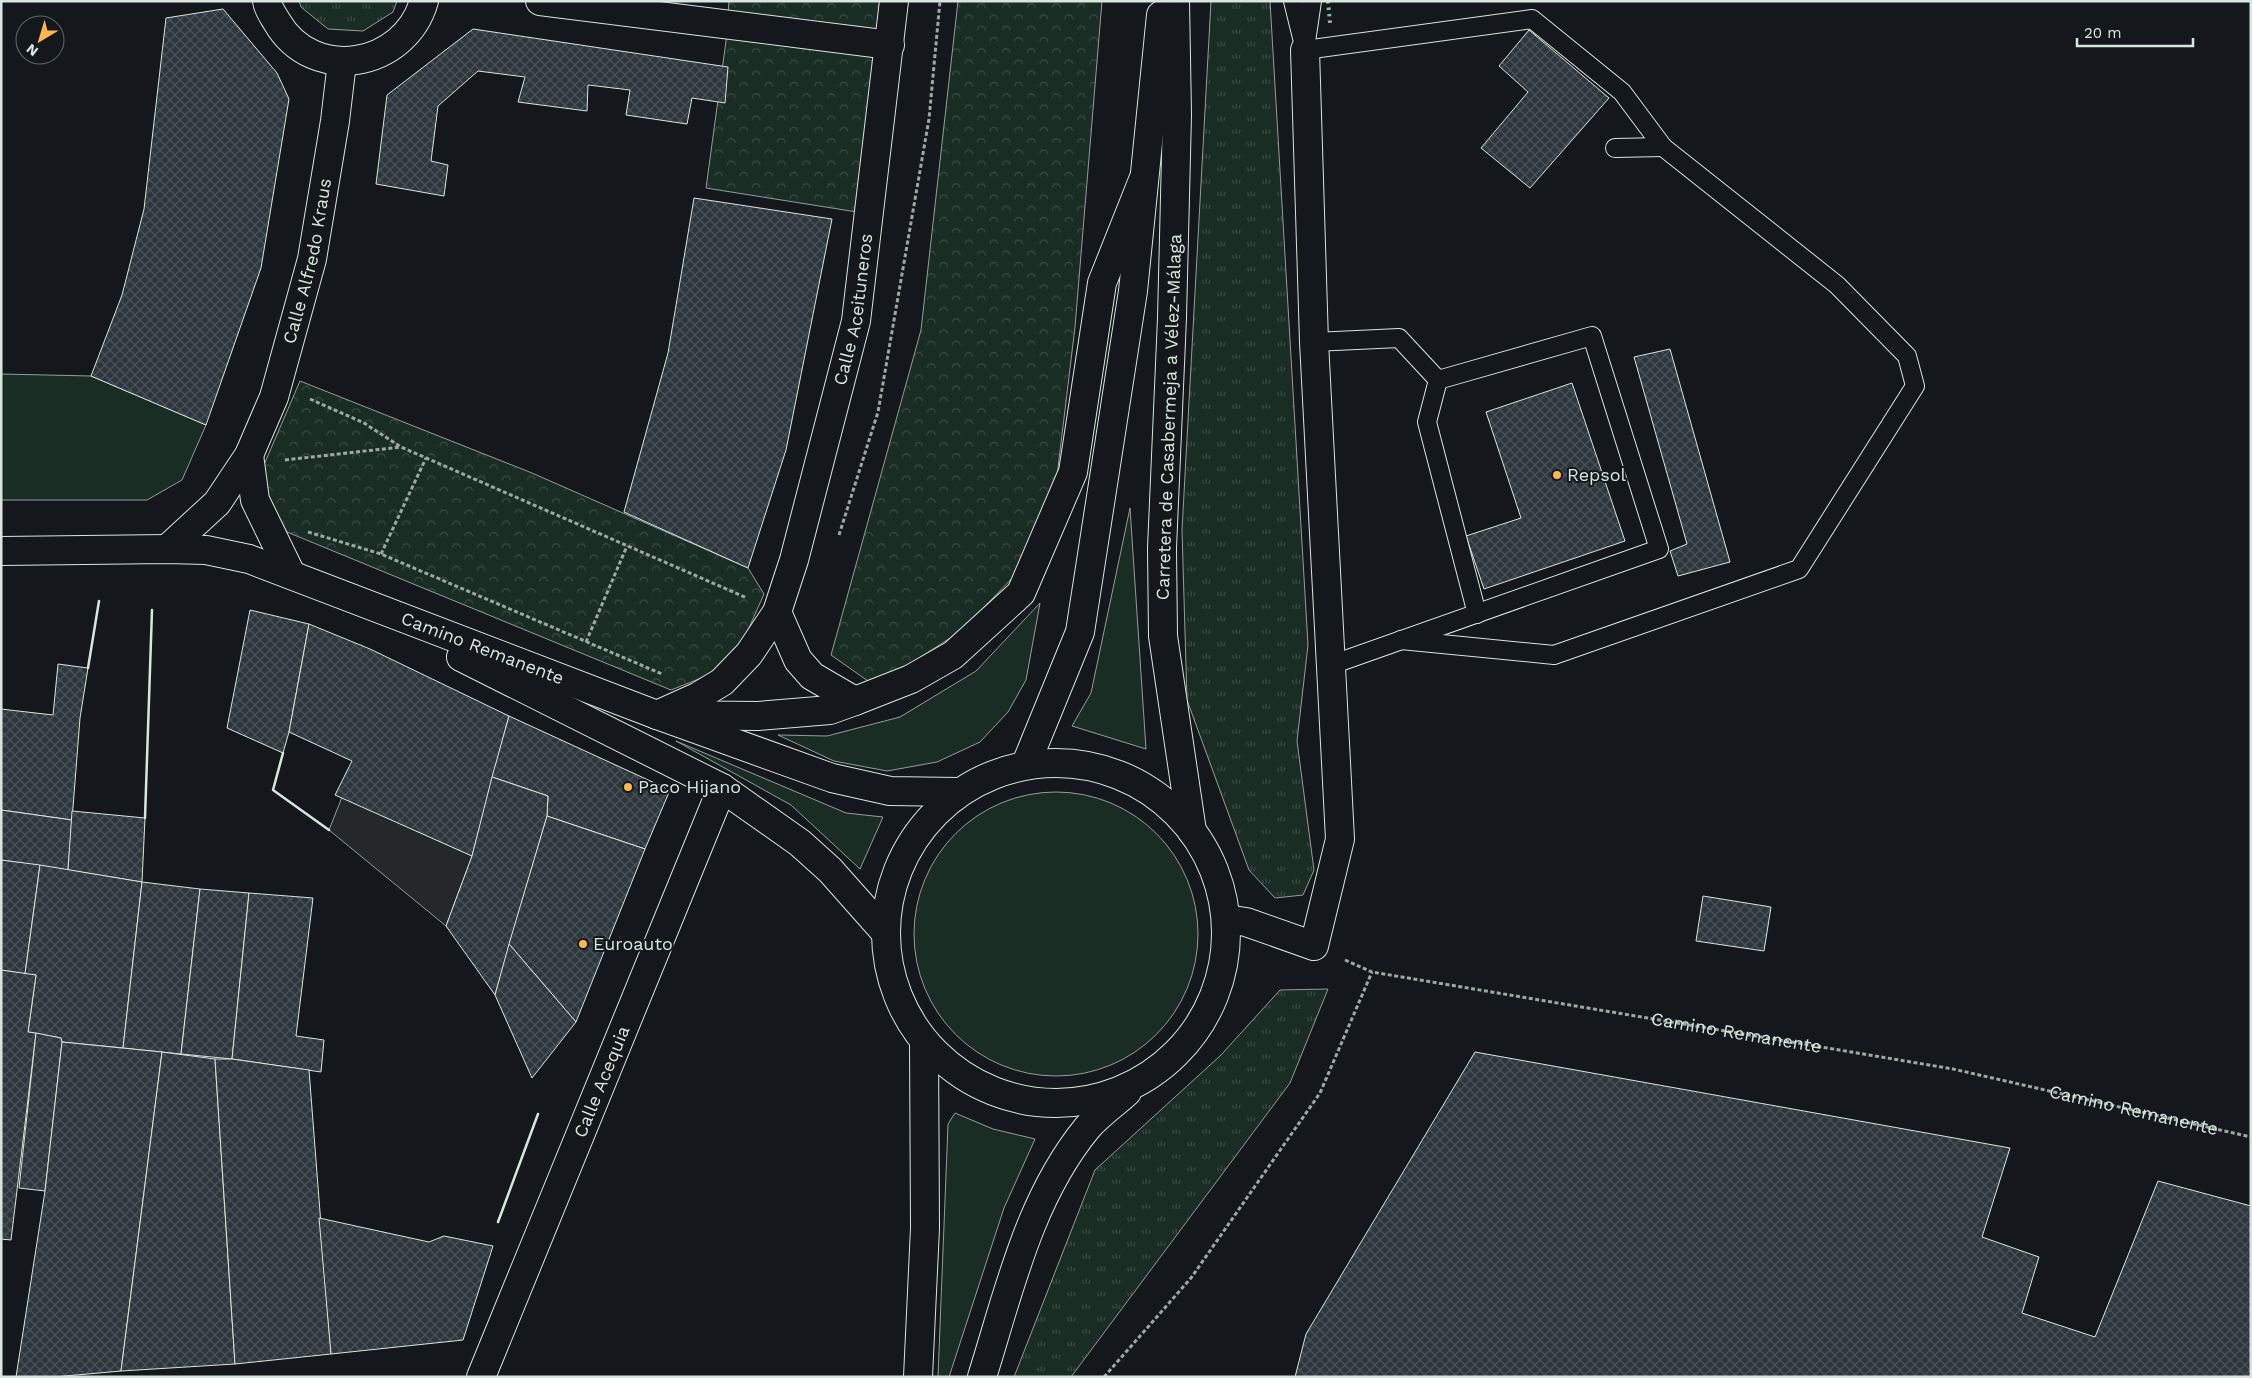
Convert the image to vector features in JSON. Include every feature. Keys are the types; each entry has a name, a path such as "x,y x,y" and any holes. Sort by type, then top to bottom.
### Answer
{"street":[{"path":"267,1 284,34 310,54 342,62 373,57 400,42 419,17 424,1"},
{"path":"540,1 890,45"},
{"name":"Calle Aceituneros","path":"657,715 697,697 722,682 749,654 777,612 794,560 856,322 894,1"},
{"name":"Carretera de Casabermeja a Vélez-Málaga","path":"1026,764 1080,632 1133,291 1162,1"},
{"name":"Carretera de Casabermeja a Vélez-Málaga","path":"1175,1 1177,115 1172,318 1162,548 1163,626 1192,831"},
{"path":"1226,919 1246,922 1314,946 1340,839 1314,342 1305,50"},
{"name":"Calle Alfredo Kraus","path":"167,549 217,503 249,455 277,384 312,259 342,62"},
{"path":"657,715 758,716 830,710 911,679 953,655 1021,592 1073,472 1102,283 1143,180"},
{"name":"Calle Alfredo Kraus","path":"249,455 255,500 291,574"},
{"name":"Camino Remanente","path":"1,552 206,550 249,559 657,715 832,778 890,791 957,792"},
{"path":"328,589 722,788 806,848 830,870 884,932"},
{"path":"777,612 798,660 812,676 855,701"},
{"path":"982,1377 1032,1222 1055,1173 1088,1126 1135,1084 1176,1055 1206,1016 1223,969 1226,919 1216,872 1192,831 1147,788 1089,765 1026,764 990,774 957,792 918,831 893,878 884,932 895,990 924,1042 968,1079 1022,1101 1080,1102 1135,1084"},
{"name":"Calle Acequia","path":"481,1377 722,788"},
{"path":"918,1377 925,1228 924,1042"}],"lane":[{"path":"1293,1 1305,50"},
{"path":"1305,50 1312,1"},
{"path":"1305,50 1532,19 1622,92 1663,147 1838,285 1906,356 1915,386 1799,569 1554,654 1401,640"},
{"path":"1615,148 1663,147"},
{"path":"1331,665 1659,549 1592,336 1438,380"},
{"path":"1314,342 1399,338 1438,380"},
{"path":"1438,380 1427,422 1477,614"}],"path":[{"path":"277,384 364,423 401,447 777,612"},
{"path":"305,407 310,399"},
{"path":"285,451 281,460 401,447"},
{"path":"381,554 426,458"},
{"path":"304,530 381,554 663,675"},
{"path":"586,642 626,546"},
{"path":"742,606 745,597"},
{"name":"Camino Remanente","path":"1314,946 1372,972 1953,1070 2251,1137"},
{"path":"1104,1377 1191,1278 1320,1093 1372,972"}],"green space":[{"path":"299,1 397,1 393,12 363,31 328,29 301,7"},
{"path":"729,1 882,1 857,212 706,188 726,41"},
{"path":"958,1 1102,1 1075,327 1057,476 1021,569 961,631 905,667 868,681 831,655 921,330"},
{"path":"1211,1 1270,1 1308,645 1297,741 1314,870 1303,895 1275,898 1249,870 1187,700 1182,530"},
{"path":"1,374 91,376 206,425 182,480 147,500 1,500"},
{"path":"300,381 532,473 748,568 764,594 740,648 721,670 671,690 287,532 269,502 260,474"},
{"path":"1130,508 1146,749 1072,726 1091,693"},
{"path":"1040,603 1026,680 1008,712 980,742 937,762 887,771 834,761 778,735 827,736 900,717 976,671"},
{"path":"676,741 846,813 883,817 860,869 791,805"},
{"path":"1056,792 1097,798 1123,809 1146,824 1166,844 1181,867 1192,893 1198,934 1192,975 1181,1001 1166,1024 1146,1044 1123,1059 1097,1070 1056,1076 1015,1070 989,1059 966,1044 946,1024 931,1001 920,975 914,934 920,893 931,867 946,844 966,824 989,809 1015,798"},
{"path":"1328,989 1290,1083 1071,1377 1014,1377 1095,1170 1221,1055 1280,990"},
{"path":"955,1113 993,1129 1035,1139 1004,1208 949,1377 938,1377 948,1124"}],"shaded area":[{"path":"342,797 472,856 446,926 329,830"}],"building":[{"path":"223,9 277,73 289,99 261,268 206,425 91,376 122,295 144,209 166,18"},
{"path":"473,29 728,67 725,103 692,98 687,124 626,115 630,90 588,85 587,111 518,102 525,77 478,71 438,106 431,161 448,165 444,196 376,184 387,95"},
{"path":"1529,30 1609,98 1530,188 1481,148 1528,92 1499,66"},
{"path":"694,198 832,219 786,450 748,568 624,512 668,353"},
{"path":"1670,349 1730,562 1678,576 1670,551 1687,544 1634,357"},
{"path":"1572,383 1625,541 1484,589 1466,536 1521,518 1486,412"},
{"path":"250,610 309,624 289,732 283,753 227,728"},
{"path":"309,624 370,649 509,716 472,856 335,795 352,761 289,732"},
{"path":"58,664 88,668 80,718 72,820 1,810 1,709 53,715"},
{"path":"509,716 670,790 645,849 547,816 548,796 492,777"},
{"path":"492,777 548,796 547,816 495,995 446,926 472,856"},
{"path":"1,810 72,820 68,870 1,860"},
{"path":"72,811 145,818 142,882 68,870"},
{"path":"547,816 645,849 576,1022 509,944"},
{"path":"1,860 40,865 25,974 1,970"},
{"path":"40,865 142,882 123,1048 62,1042 61,1038 28,1032 36,975 25,974"},
{"path":"142,882 200,889 181,1054 123,1048"},
{"path":"200,889 249,893 232,1059 181,1054"},
{"path":"249,893 313,898 296,1036 324,1040 321,1072 232,1059"},
{"path":"1703,896 1771,907 1764,951 1696,941"},
{"path":"509,944 576,1022 532,1078 495,995"},
{"path":"1,970 36,975 28,1032 36,1033 11,1240 1,1239"},
{"path":"36,1033 61,1038 62,1042 45,1191 19,1188"},
{"path":"62,1042 162,1052 121,1371 54,1377 16,1377 45,1191"},
{"path":"162,1052 215,1059 235,1364 121,1371"},
{"path":"1475,1052 2010,1148 1982,1237 2039,1257 2022,1313 2095,1337 2158,1181 2251,1206 2251,1377 1295,1377 1306,1334"},
{"path":"215,1059 232,1059 309,1070 331,1354 235,1364"},
{"path":"319,1218 429,1242 444,1236 493,1246 463,1340 331,1354"}],"hedge":[{"path":"1328,1 1330,23"}],"wall":[{"path":"88,668 99,601"},
{"path":"145,818 152,610"},
{"path":"283,753 273,790 329,830"},
{"path":"498,1222 538,1114"}],"place":[{"name":"Repsol","path":"1557,475"},
{"name":"Paco Hijano","path":"628,787"},
{"name":"Euroauto","path":"583,944"}]}
